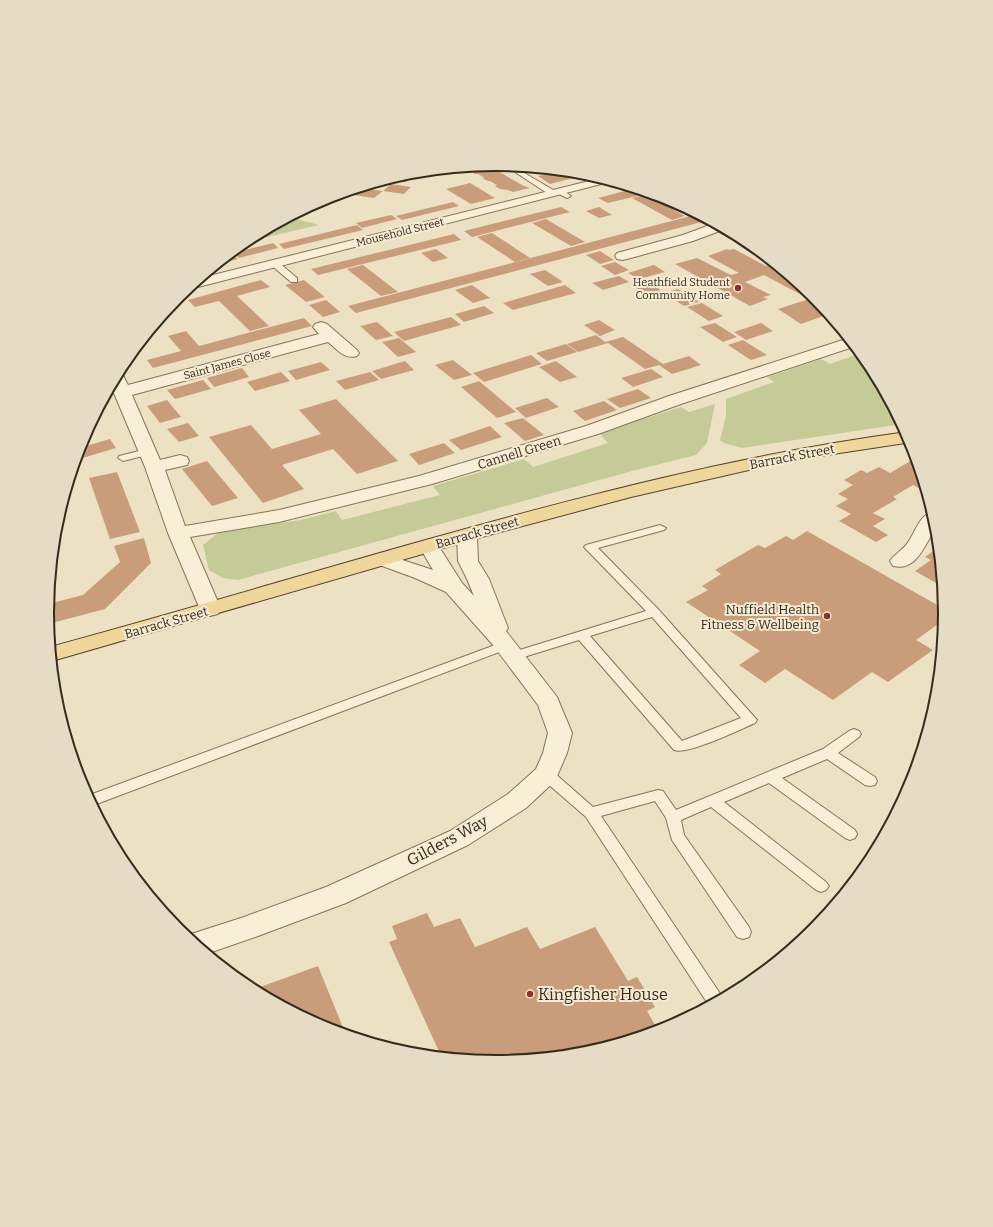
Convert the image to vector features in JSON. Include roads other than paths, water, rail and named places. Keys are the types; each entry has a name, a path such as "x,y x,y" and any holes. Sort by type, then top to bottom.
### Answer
{"main road":[{"name":"Barrack Street","path":"56,653 467,535 645,486 784,457 902,438"}],"street":[{"name":"Mousehold Street","path":"205,281 596,183"},
{"path":"622,256 688,238 714,228"},
{"name":"Saint James Close","path":"210,609 178,533 151,460 120,384 326,332 351,354"},
{"name":"Cannell Green","path":"178,533 279,516 425,480 592,430 675,400 848,343"},
{"path":"151,460 180,461"},
{"path":"900,561 915,548 924,530 929,524"},
{"name":"Gilders Way","path":"467,535 468,561 478,580 507,647"},
{"name":"Gilders Way","path":"202,943 248,928 336,895 458,838 517,801 546,774 555,753 560,733 549,703 507,647 454,587 429,546"},
{"name":"Gilders Way","path":"381,560 454,587"}],"lane":[{"path":"519,172 559,193"},
{"path":"274,263 294,280"},
{"path":"123,458 151,460"},
{"path":"582,635 680,748 750,720 654,612 590,547 660,528"},
{"path":"95,799 507,647 582,635 654,612"},
{"path":"673,816 828,753 854,734"},
{"path":"828,753 870,781"},
{"path":"546,774 591,813 714,999"},
{"path":"770,776 850,834"},
{"path":"591,813 658,795 673,816 677,836 743,932"},
{"path":"712,800 821,886"}],"place":[{"name":"Heathfield Student Community Home","path":"738,288"},
{"name":"Nuffield Health Fitness & Wellbeing","path":"827,616"},
{"name":"Kingfisher House","path":"530,994"}]}
